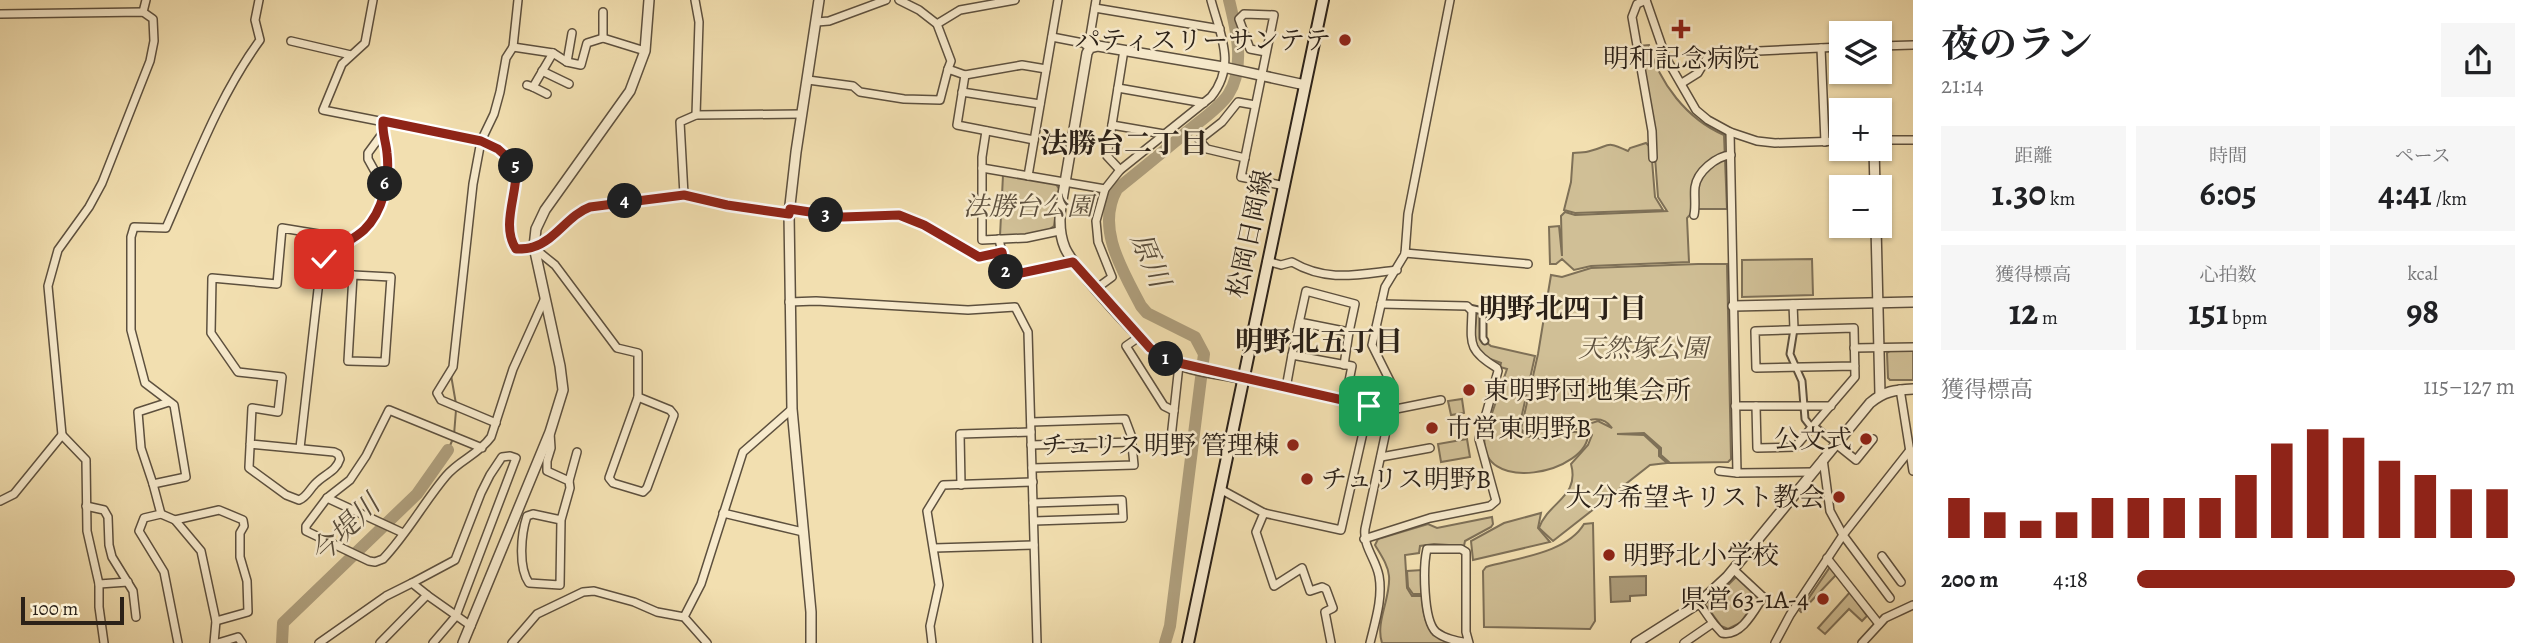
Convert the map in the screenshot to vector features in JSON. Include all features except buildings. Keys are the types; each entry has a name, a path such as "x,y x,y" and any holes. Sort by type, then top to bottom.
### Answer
{"main road":[{"name":"松岡日岡線","path":"1188,643 1323,0"}],"street":[{"path":"143,12 146,0"},
{"path":"153,484 186,477 174,405 145,383 131,330 131,237 134,227 166,228 222,102 242,65 260,40 255,20 259,0"},
{"path":"373,0 365,43 342,64 323,110 481,141 498,149 516,165 510,214 511,237 516,249 534,247 556,234 583,210 614,202 684,195 727,205 789,212 843,217 899,215 924,225 979,257 1002,252"},
{"path":"496,423 441,400 437,393 453,367 473,184 481,141 494,114 506,58 513,47 518,0"},
{"path":"463,643 550,432 563,390 534,247 536,229 545,210 630,91 645,51 649,0"},
{"path":"695,0 699,22 696,115"},
{"path":"811,643 811,612 792,409 789,212 819,0"},
{"path":"817,22 829,21 886,0"},
{"path":"808,80 853,86 860,92 904,99 940,100 951,61 937,24 919,10 899,0"},
{"path":"937,24 960,10 1015,0"},
{"path":"1028,176 1058,0"},
{"path":"1097,288 1112,276 1098,242 1096,221 1105,189 1119,170 1204,103 1217,88 1227,68 1225,47 1211,0"},
{"path":"1370,643 1380,587 1377,568 1364,540 1391,411 1392,385 1372,345 1385,287 1405,253 1408,214 1450,0"},
{"path":"1653,158 1652,131 1632,17 1637,4 1646,0 1661,49 1696,110 1730,132 1767,142 1829,142"},
{"path":"1220,29 1096,4 1064,182 1059,231 1073,262 1139,337 1161,357 1179,365 1391,411 1441,400"},
{"path":"0,14 143,12 153,19 154,41 150,61 102,183 89,207 58,250 48,286 62,435 86,460 87,531 99,584 104,643"},
{"path":"603,12 603,38"},
{"path":"1266,52 1250,49 1239,19 1244,13 1273,15 1266,52 1241,177 1285,186"},
{"path":"567,62 572,33"},
{"path":"1052,37 1083,43 1090,48 1098,46 1124,50 1305,85"},
{"path":"513,47 553,53 567,62 581,65 587,43 603,38 645,51"},
{"path":"291,41 351,55"},
{"path":"1892,46 1913,45"},
{"path":"1821,48 1825,142"},
{"path":"1682,83 1698,73 1707,58 1715,53 1829,48"},
{"path":"1119,170 1107,156 1124,50"},
{"path":"547,94 530,86 553,53"},
{"path":"948,69 965,75 1022,65 1046,69"},
{"path":"542,71 569,84"},
{"path":"965,75 957,125 1034,140"},
{"path":"1118,88 1204,103"},
{"path":"962,92 1040,104"},
{"path":"1245,158 1207,149 1199,141 1222,122 1238,103 1255,105"},
{"path":"684,195 680,122 696,115 802,114"},
{"path":"300,448 320,272 324,259 367,227 379,211 387,154 382,134 383,121"},
{"path":"1112,125 1164,134"},
{"path":"986,131 982,169 982,240 1026,238 1059,231"},
{"path":"1730,132 1737,473"},
{"path":"382,134 368,153 368,159 379,177 383,193"},
{"path":"1892,141 1913,140"},
{"path":"1694,215 1695,183 1715,161 1731,155"},
{"path":"982,169 1105,189"},
{"path":"250,444 334,452 340,459 333,471 316,482 305,498 299,500 286,495 250,468 250,444 252,408 278,412 282,377 238,372 211,333 212,278 277,284 282,228 349,239"},
{"path":"1876,238 1880,394"},
{"path":"999,239 1007,276 1073,262"},
{"path":"534,247 555,265 617,348 638,353 638,397 610,478 613,483 643,492 647,488 674,415 670,410 638,397"},
{"path":"1405,253 1528,264"},
{"path":"1267,261 1281,265 1292,262 1308,272 1334,277 1397,270"},
{"path":"320,272 391,277 385,362 348,360 353,275"},
{"path":"1286,388 1306,291 1355,304 1344,365"},
{"path":"482,448 389,410 366,456 350,480 327,498 306,526 306,531 372,562 383,559 447,474 482,448 491,437 517,360 545,298"},
{"path":"789,302 816,301 968,310 1015,307 1028,332 1037,643"},
{"path":"1732,306 1913,302"},
{"path":"1381,304 1483,311 1485,341"},
{"path":"1793,304 1794,329 1790,354 1802,381 1805,419 1857,460 1873,439"},
{"path":"1364,540 1430,518 1490,506 1496,501 1479,430 1498,372 1497,368 1480,357 1472,347 1472,311 1469,308"},
{"path":"1299,323 1349,332"},
{"path":"1756,406 1757,448 1796,447 1855,377 1854,328 1755,331 1756,368 1854,366"},
{"path":"1139,337 1126,346 1164,406 1174,411"},
{"path":"1854,348 1913,347"},
{"path":"1292,355 1352,366 1345,401"},
{"path":"1171,438 1179,365"},
{"path":"1636,643 1699,603 1733,569 1834,442 1880,394 1913,389"},
{"path":"1900,390 1913,471"},
{"path":"161,514 141,448 138,412 169,402"},
{"path":"1220,489 1264,513 1341,530 1369,406"},
{"path":"1735,406 1831,406"},
{"path":"684,617 701,584 743,452 792,409"},
{"path":"1031,422 1125,419 1132,442 1134,465 1032,468"},
{"path":"550,432 551,448 547,471 569,481"},
{"path":"961,485 960,434 1031,432"},
{"path":"0,501 14,494 62,435"},
{"path":"1031,445 1132,442"},
{"path":"1381,457 1430,448"},
{"path":"1775,643 1790,614 1843,535 1910,450"},
{"path":"561,520 533,514 527,516 523,528 523,575 529,583 560,585 561,520 577,453"},
{"path":"319,643 386,596 455,560 489,475 502,457 516,458 456,616 433,643"},
{"path":"1823,459 1830,511 1843,535 1889,598"},
{"path":"1719,471 1812,472"},
{"path":"932,643 930,626 939,585 927,511 943,485 1033,482"},
{"path":"327,498 402,533"},
{"path":"1033,503 1122,500 1123,518 1034,521"},
{"path":"86,506 104,510 108,517 112,557 133,591 136,617"},
{"path":"176,520 219,510 243,520 240,557 247,581 248,612 215,621"},
{"path":"723,513 803,532"},
{"path":"1264,513 1256,532 1274,586 1302,568 1310,591 1326,588 1333,608 1325,612 1331,643"},
{"path":"178,643 164,572 139,530 144,518 161,514 176,520 201,551 215,621 216,643 239,637 242,643"},
{"path":"934,548 1034,545"},
{"path":"1427,549 1461,549 1466,552 1468,643 1448,639 1433,629 1426,609 1427,549"},
{"path":"1882,556 1902,582"},
{"path":"1827,558 1879,624"},
{"path":"1699,603 1722,633 1731,633 1742,627 1763,597 1733,569"},
{"path":"99,584 128,582"},
{"path":"412,583 471,626"},
{"path":"512,643 537,614 583,592 594,591 634,602 657,612 684,617 707,643"},
{"path":"380,643 427,595"},
{"path":"1862,643 1885,618 1913,606"},
{"path":"1684,643 1713,623"}],"green space":[{"path":"1649,45 1660,73 1676,98 1698,120 1724,135 1727,209 1695,209 1687,218 1689,262 1591,266 1574,270 1562,259 1556,264 1550,264 1549,227 1559,226 1562,256 1561,216 1565,212 1575,215 1667,211 1658,197 1653,131 1639,46"},
{"path":"1646,143 1651,148 1655,197 1663,210 1575,213 1564,210 1571,182 1573,153 1588,152 1608,145 1628,151"},
{"name":"法勝台公園","path":"1003,175 1056,184 1059,189 1054,226 1036,234 1000,236"},
{"path":"1812,259 1813,295 1742,297 1742,260"},
{"name":"天然塚公園","path":"1727,264 1731,459 1728,462 1670,463 1661,455 1661,448 1644,433 1617,434 1644,435 1659,449 1659,456 1667,463 1650,465 1553,541 1539,528 1549,511 1567,492 1573,475 1571,464 1588,445 1592,435 1587,429 1572,429 1598,421 1612,428 1603,421 1592,420 1543,437 1531,436 1521,429 1538,354 1551,275 1562,277 1591,268"},
{"path":"1477,311 1482,311 1482,339 1491,346 1535,356 1519,428 1526,436 1547,440 1567,432 1588,432 1584,446 1572,459 1554,468 1514,472 1497,466 1487,454 1485,434 1507,369 1500,367 1501,363 1482,356 1474,339"},
{"path":"1913,351 1913,380 1888,378 1887,353"},
{"path":"1462,399 1464,413 1451,415 1448,401"},
{"path":"1467,439 1470,457 1441,462 1438,444"},
{"path":"1541,513 1538,528 1550,542 1473,560 1471,541 1504,523"},
{"path":"1492,517 1491,527 1465,541 1464,546 1420,546 1419,553 1405,555 1407,588 1412,596 1422,596 1425,619 1431,631 1450,643 1382,643 1380,627 1389,576 1386,564 1375,545 1378,539 1428,524 1437,528"},
{"path":"1593,523 1595,621 1590,629 1484,627 1483,571 1486,567 1554,548 1576,534 1584,524"},
{"path":"1830,567 1836,575 1801,612 1800,611"},
{"path":"1422,570 1422,594 1413,594 1408,587 1407,571"},
{"path":"1737,576 1759,597 1740,623 1728,629 1721,626 1708,608"},
{"path":"1850,592 1867,616 1862,621 1849,609 1825,634 1818,628"}],"shaded area":[{"path":"1646,576 1646,595 1630,596 1630,601 1611,602 1610,577"}],"waterway":[{"name":"原川","path":"1165,643 1170,626 1204,354 1195,337 1147,313 1141,306 1114,249 1109,219 1117,189 1209,114 1228,95 1237,73 1238,60 1237,35 1229,0"},
{"path":"451,375 456,404"},
{"path":"454,435 456,410"},
{"path":"448,450 452,441"},
{"name":"今堤川","path":"282,643 283,623 417,494 448,450"}],"place":[{"name":"明和記念病院","path":"1681,29"},
{"name":"パティスリーサンテテ","path":"1345,40"},
{"name":"東明野団地集会所","path":"1469,390"},
{"name":"市営東明野B","path":"1432,428"},
{"name":"公文式","path":"1866,439"},
{"name":"チュリス明野 管理棟","path":"1293,445"},
{"name":"チュリス明野B","path":"1307,479"},
{"name":"大分希望キリスト教会","path":"1839,497"},
{"name":"明野北小学校","path":"1609,555"},
{"name":"県営63-1A-4","path":"1823,599"}],"district":[{"name":"法勝台二丁目","path":"1124,144"},
{"name":"明野北四丁目","path":"1563,309"},
{"name":"明野北五丁目","path":"1319,342"}],"route":[{"path":"324,259 367,227 379,211 386,182 387,154 382,134 383,121 481,141 498,149 516,165 510,214 512,244 516,249 534,247 556,234 576,214 590,207 684,195 727,205 789,214 790,209 843,217 899,215 924,225 979,257 1002,252 1007,276 1073,262 1150,348 1161,357 1179,365 1369,406"}]}
